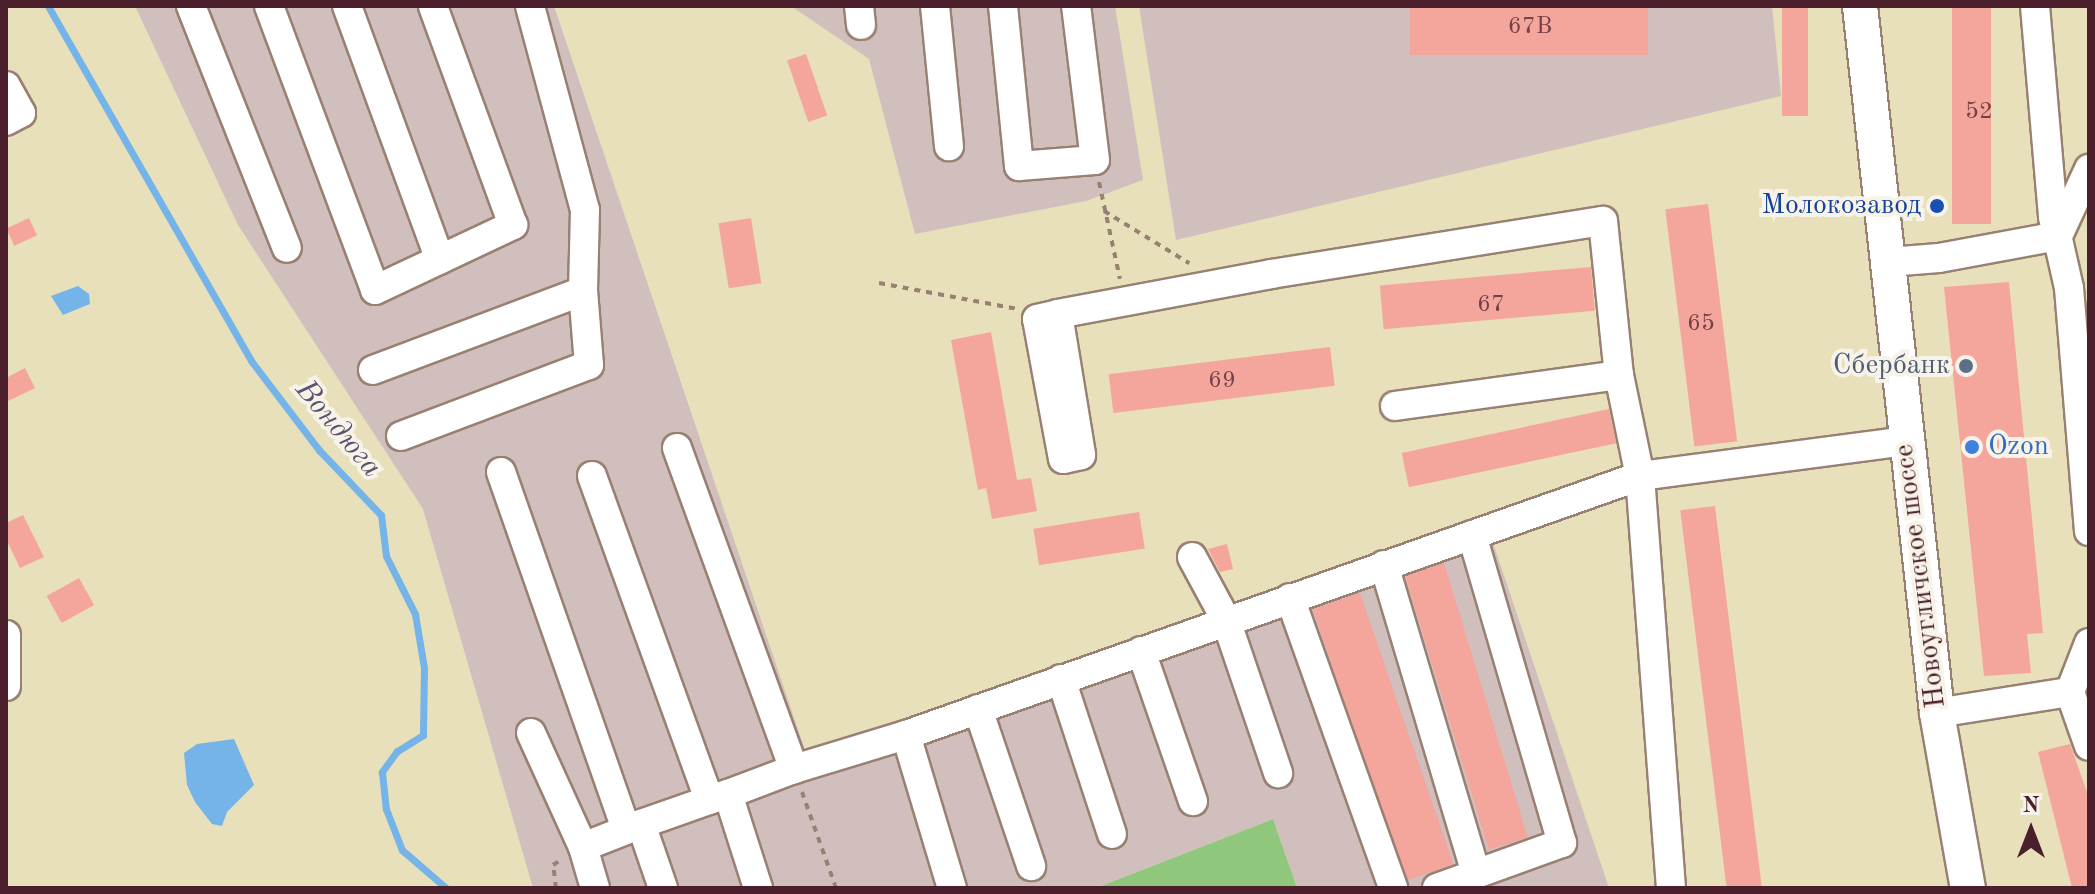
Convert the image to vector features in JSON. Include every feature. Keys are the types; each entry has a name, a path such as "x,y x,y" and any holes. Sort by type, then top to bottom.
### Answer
{"main road":[{"name":"Новоугличское шоссе","path":"1860,6 1937,713 1968,888"}],"street":[{"path":"191,6 287,248"},
{"path":"269,6 375,290 513,225 433,6"},
{"path":"347,6 440,260"},
{"path":"935,6 949,146"},
{"path":"1003,6 1019,166 1095,160 1076,6"},
{"path":"2035,6 2058,236 2069,288 2089,531"},
{"path":"401,436 589,365 583,291 585,210 536,13"},
{"path":"6,86 21,113 6,121"},
{"path":"2058,236 2089,169"},
{"path":"1048,316 1603,221 1619,375 1640,476 1671,888"},
{"path":"1888,262 1939,258 2058,236"},
{"path":"373,370 583,291"},
{"path":"1395,406 1619,375"},
{"path":"583,847 794,769 906,735 1640,476 1905,441"},
{"path":"677,448 794,769"},
{"path":"501,472 633,826 663,888"},
{"path":"592,476 758,888"},
{"path":"1437,888 1562,843 1472,535"},
{"path":"1192,557 1226,620 1278,773"},
{"path":"1384,565 1476,874"},
{"path":"1290,598 1393,888"},
{"path":"6,635 8,682"},
{"path":"2089,643 2070,692 2089,746"},
{"path":"1141,651 1193,801"},
{"path":"1061,679 1112,834"},
{"path":"1937,713 2070,692"},
{"path":"978,709 1031,866"},
{"path":"531,733 583,847 595,888"},
{"path":"906,735 952,888"}],"path":[{"path":"1095,160 1125,302"},
{"path":"1104,211 1184,263 1199,265"},
{"path":"879,283 1048,316"},
{"path":"794,769 836,888"}],"shaded area":[{"path":"135,6 554,6 809,762 1486,522 1609,888 1297,888 1273,819 1096,888 533,888 423,509 238,225"},
{"path":"791,6 1115,6 1143,180 1086,201 915,234 869,59"},
{"path":"1139,6 1772,6 1781,96 1176,240"}],"green space":[{"path":"1273,819 1297,888 1096,888"}],"water":[{"path":"78,286 89,294 90,304 63,315 51,296"},
{"path":"234,739 254,785 227,812 222,826 212,824 195,802 187,785 184,753 197,744"}],"building":[{"path":"1410,6 1648,6 1648,55 1410,55"},
{"path":"1782,6 1808,6 1808,116 1782,116"},
{"path":"1952,6 1991,6 1991,224 1952,224"},
{"path":"806,54 827,115 808,122 787,61"},
{"path":"1708,204 1737,441 1694,446 1665,209"},
{"path":"29,218 37,235 14,246 6,229"},
{"path":"751,218 761,283 729,288 718,223"},
{"path":"1591,267 1595,311 1384,329 1380,285"},
{"path":"2009,282 2043,633 2027,634 2031,673 1984,676 1944,287"},
{"path":"991,332 1017,480 1031,478 1037,511 992,519 986,488 978,490 951,340"},
{"path":"1330,347 1335,386 1113,413 1109,374"},
{"path":"25,368 35,388 6,402 6,378"},
{"path":"1609,409 1616,443 1409,487 1402,453"},
{"path":"1715,506 1762,888 1727,888 1680,510"},
{"path":"1139,512 1145,549 1039,565 1033,529"},
{"path":"23,515 44,557 20,568 6,539 6,523"},
{"path":"1227,544 1233,569 1220,572 1208,549"},
{"path":"1444,563 1528,837 1489,849 1405,575"},
{"path":"79,578 94,605 62,623 47,596"},
{"path":"1360,593 1453,864 1406,881 1313,609"},
{"path":"2070,744 2089,798 2089,888 2072,888 2038,752"}],"waterway":[{"name":"Вондюга","path":"48,6 252,362 319,450 381,515 386,556 415,614 424,668 423,735 397,751 382,772 386,809 402,850 446,888"}],"place":[{"name":"Молокозавод","path":"1937,206"},
{"name":"Сбербанк","path":"1966,366"},
{"name":"Ozon","path":"1972,447"}]}
